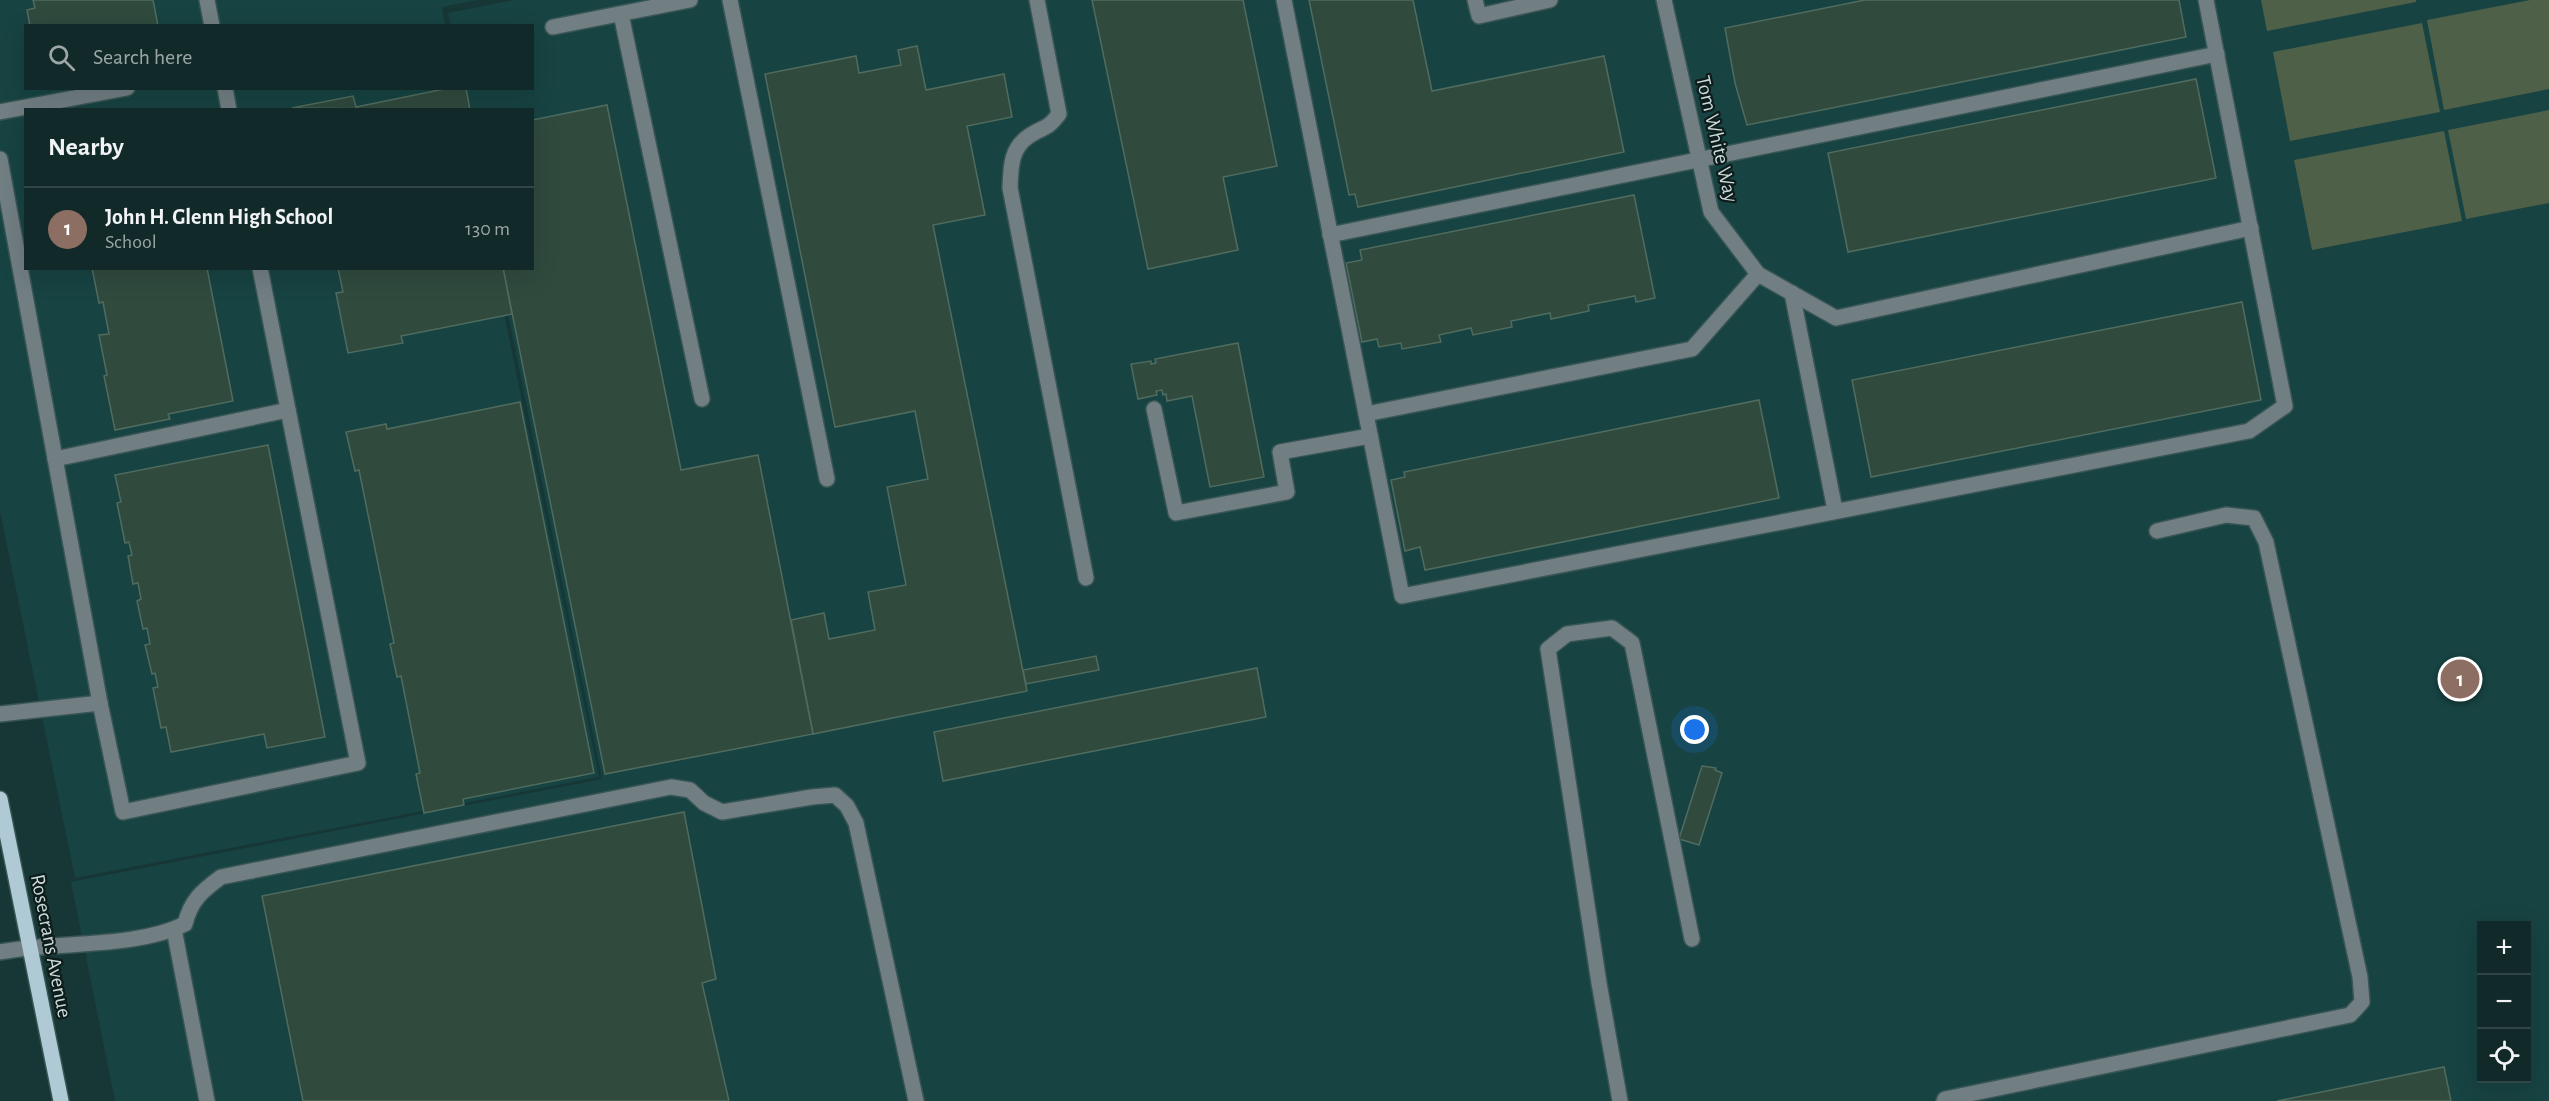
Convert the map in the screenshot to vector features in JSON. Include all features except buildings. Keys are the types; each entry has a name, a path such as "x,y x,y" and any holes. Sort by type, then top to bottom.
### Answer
{"main road":[{"name":"Rosecrans Avenue","path":"0,799 61,1101"}],"street":[{"path":"207,0 212,24"},
{"path":"553,27 621,14 650,4 690,0"},
{"path":"730,0 827,479"},
{"path":"1037,0 1059,114 1048,128 1029,136 1018,146 1012,160 1010,188 1086,578"},
{"path":"1284,0 1402,596 2249,431 2285,406 2206,0"},
{"path":"1475,0 1479,16 1550,0"},
{"name":"Tom White Way","path":"1664,0 1711,212 1758,274"},
{"path":"621,14 702,399"},
{"path":"1330,235 2217,54"},
{"path":"0,112 116,90"},
{"path":"225,90 229,108"},
{"path":"0,159 100,703 123,812 358,763 260,270"},
{"path":"1366,414 1692,348 1758,274 1836,318 2251,228"},
{"path":"1792,293 1835,510"},
{"path":"1154,409 1176,513 1287,492 1280,452 1370,436"},
{"path":"55,459 288,410"},
{"path":"1944,1101 2350,1015 2362,1002 2360,977 2266,542 2254,518 2226,515 2157,531"},
{"path":"1620,1101 1599,982 1548,649 1567,634 1612,628 1632,643 1692,939"},
{"path":"0,714 100,703"},
{"path":"0,952 30,946 111,942 174,929 185,924 189,907 199,893 221,877 563,807 671,787 690,790 704,802 722,812 835,795 847,806 856,823 916,1101"},
{"path":"174,929 207,1101"}],"shaded area":[{"path":"0,0 477,0 442,7 445,24 24,24 24,90 458,90 463,108 24,108 24,270 495,270 599,777 75,878 0,511"},
{"path":"514,0 2549,0 2549,1101 115,1101 71,882 602,779 499,270 534,270 534,108 467,108 463,90 534,90 534,24 451,24 448,13"}],"green space":[{"path":"2261,0 2416,0 2416,2 2267,31"},
{"path":"2530,0 2549,0 2549,89 2444,110 2427,20"},
{"path":"2422,23 2440,112 2290,141 2273,52"},
{"path":"2549,110 2549,203 2466,219 2448,130"},
{"path":"2444,131 2462,221 2312,250 2294,160"}],"place":[{"name":"John H. Glenn High School","path":"2460,679"}]}
